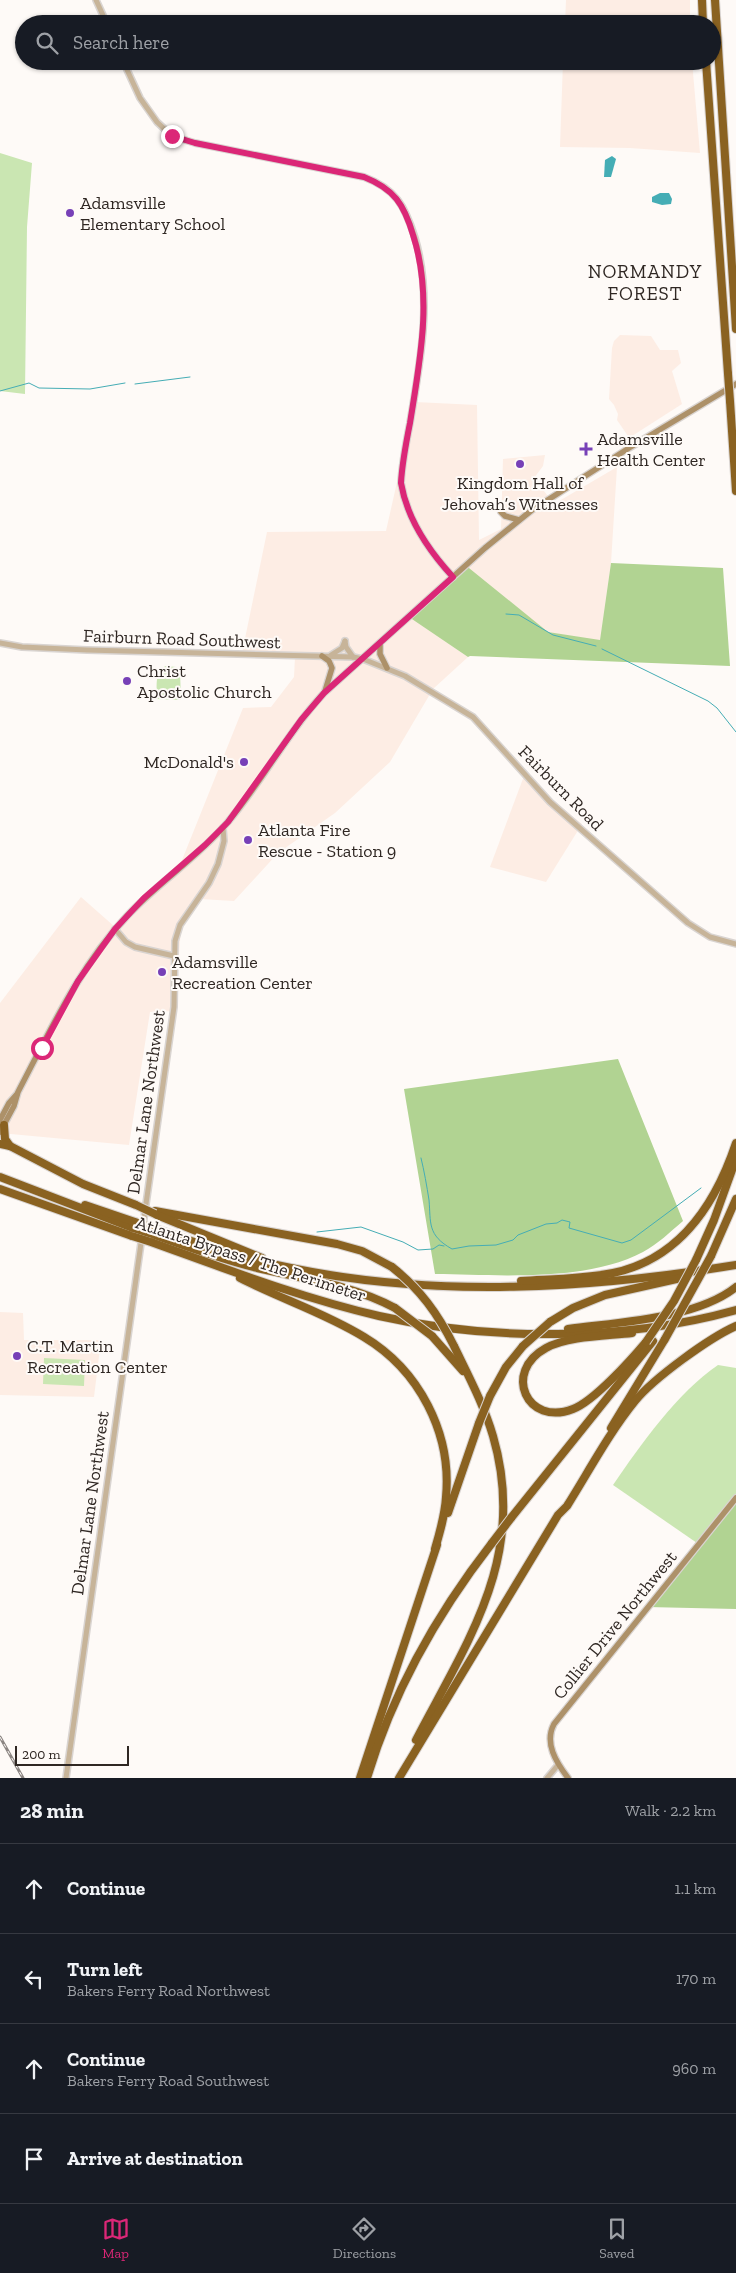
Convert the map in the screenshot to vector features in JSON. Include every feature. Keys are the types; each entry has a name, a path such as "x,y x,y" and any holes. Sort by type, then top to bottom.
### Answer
{"highway":[{"path":"702,0 703,15"},
{"path":"715,0 716,15"},
{"path":"707,70 736,491"},
{"path":"719,70 736,329"},
{"path":"1,1126 5,1139 10,1146"},
{"path":"457,1285 593,1276 613,1273 643,1264 678,1241 700,1218 715,1193 736,1143"},
{"path":"0,1144 10,1146 83,1184 292,1268"},
{"path":"699,1259 736,1160"},
{"path":"366,1778 390,1712 419,1651 452,1596 649,1342 682,1295 720,1218 736,1174"},
{"name":"Atlanta Bypass / The Perimeter","path":"0,1176 152,1235 212,1264 302,1295 380,1316 461,1329 532,1333 591,1332 678,1323 736,1310"},
{"name":"Atlanta Bypass / The Perimeter","path":"0,1189 152,1235 292,1268 362,1279 457,1285 581,1284 692,1272 736,1265"},
{"path":"398,1778 665,1339 712,1256 736,1199"},
{"path":"155,1212 337,1244 362,1251 392,1267 426,1298 454,1346 476,1392 492,1433 500,1471 503,1518 497,1565 489,1595 477,1626 416,1740 398,1778"},
{"path":"152,1235 247,1265 347,1287 395,1308 432,1336 462,1370 476,1392"},
{"path":"212,1264 360,1334 387,1354 408,1374 432,1413 439,1431 446,1461 446,1506 436,1549"},
{"path":"360,1778 479,1423 490,1396 506,1367 523,1346 550,1322 595,1298 679,1279 692,1272"},
{"path":"532,1333 684,1311 711,1302 736,1287"},
{"path":"649,1342 594,1395 575,1408 558,1412 546,1411 533,1405 525,1394 522,1383 525,1369 532,1359 546,1348 563,1342 637,1332 678,1323"},
{"path":"558,1515 567,1506 637,1399 696,1350 736,1326"}],"main road":[{"path":"1,1126 14,1106 18,1092 72,990 92,959 115,929 144,898 223,828 301,720 324,693 519,520 629,448 736,384"},
{"path":"501,512 505,516 519,520"},
{"path":"380,644 380,654 387,668"},
{"path":"324,693 332,668 325,656"},
{"name":"Collier Drive Northwest","path":"568,1778 558,1765 550,1743 551,1730 554,1724 736,1498"}],"street":[{"path":"96,0 102,15"},
{"path":"128,70 151,114 172,136 195,143 364,177 385,187 396,196 407,217 418,249 424,295 422,344 401,472 403,496 429,548 453,577"},
{"path":"325,656 338,652 345,641 346,647 353,657"},
{"name":"Fairburn Road Southwest","path":"0,643 22,647 87,650 325,656 363,659"},
{"name":"Fairburn Road","path":"363,659 421,684 473,716 550,802 688,923 710,937 736,944"},
{"name":"Delmar Lane Northwest","path":"66,1778 172,1016 174,956 177,931 209,883 218,864 224,841 223,828"},
{"path":"115,929 126,942 135,947 174,956"},
{"path":"547,1778 558,1765"}],"shaded area":[{"path":"566,0 690,0 690,15 565,15"},
{"path":"563,70 693,70 700,153 630,148 560,147"},
{"path":"620,335 651,336 660,350 678,350 681,363 672,371 682,404 632,436 628,436 617,420 618,414 609,399 612,348 614,341"},
{"path":"415,402 477,405 479,540 501,529 503,459 545,455 543,466 534,478 554,504 617,467 611,563 600,641 548,632 464,565 407,615 468,657 433,689 390,762 335,813 278,853 234,901 200,899 181,928 175,1011 150,1012 129,1145 0,1133 0,1003 81,897 115,927 182,860 243,708 271,707 294,677 295,657 242,653 267,532 386,531"},
{"path":"524,776 582,824 546,882 490,867"},
{"path":"0,1312 23,1313 24,1340 101,1340 94,1397 0,1395"}],"green space":[{"path":"0,153 32,163 27,227 25,394 0,391"},
{"path":"611,563 723,568 730,666 468,657 406,615 464,564 548,632 600,640"},
{"path":"166,666 176,667 180,671 181,700 157,699 158,675 162,668"},
{"path":"618,1059 683,1221 659,1242 643,1252 621,1262 596,1268 542,1275 435,1274 404,1089"},
{"path":"44,1358 85,1360 84,1386 43,1384"},
{"path":"718,1365 736,1368 736,1496 697,1543 613,1485 635,1453 674,1404"},
{"path":"736,1496 736,1609 647,1607"}],"water":[{"path":"612,156 616,159 611,177 604,177 605,160"},
{"path":"660,193 669,193 672,199 671,204 662,205 652,202 652,197"}],"waterway":[{"path":"135,384 190,377"},
{"path":"0,391 29,383 39,388 90,389 125,383"},
{"path":"506,614 519,615 553,635 596,646"},
{"path":"602,649 708,701 717,708 736,732"},
{"path":"421,1158 432,1228 438,1239 452,1249 496,1245 513,1240 518,1235 546,1224 557,1223 562,1220 570,1222 569,1228 622,1243 631,1240 701,1188"},
{"path":"317,1232 361,1227 403,1242 418,1250 433,1249 439,1245 444,1246"}],"railway":[{"path":"0,1737 23,1778"}],"place":[{"name":"Adamsville Elementary School","path":"70,213"},
{"name":"Adamsville Health Center","path":"586,449"},
{"name":"Kingdom Hall of Jehovah’s Witnesses","path":"520,464"},
{"name":"Christ Apostolic Church","path":"127,681"},
{"name":"McDonald's","path":"244,762"},
{"name":"Atlanta Fire Rescue - Station 9","path":"248,840"},
{"name":"Adamsville Recreation Center","path":"162,972"},
{"name":"C.T. Martin Recreation Center","path":"17,1356"}],"district":[{"name":"NORMANDY FOREST","path":"645,282"}],"route":[{"path":"42,1048 64,1004 92,959 128,914 228,822 301,720 324,693 453,577 429,548 419,531 403,496 401,483 401,472 418,374 424,324 424,295 418,249 404,208 396,196 385,187 364,177 195,143 172,136"}]}
